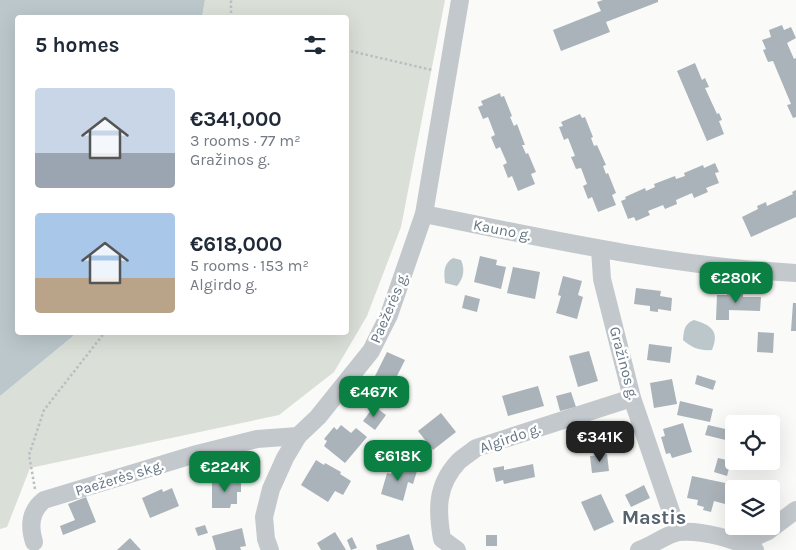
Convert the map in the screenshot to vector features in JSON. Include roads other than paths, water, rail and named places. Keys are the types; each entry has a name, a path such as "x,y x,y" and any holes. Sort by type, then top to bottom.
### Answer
{"street":[{"path":"424,214 460,0"},
{"name":"Kauno g.","path":"424,214 600,249 726,267 796,273"},
{"name":"Paežerės g.","path":"270,550 266,540 264,517 271,489 285,458 298,436 324,410 371,351 389,315 424,214"},
{"name":"Gražinos g.","path":"600,249 602,279 632,398 678,532"},
{"name":"Algirdo g.","path":"457,550 442,539 438,513 443,484 458,462 476,448 632,398"},
{"name":"Paežerės skg.","path":"34,542 32,519 38,505 44,500 193,455 257,439 298,436"},
{"path":"639,550 678,532 722,537 749,546 796,510"}],"district":[{"name":"Mastis","path":"654,517"}]}
